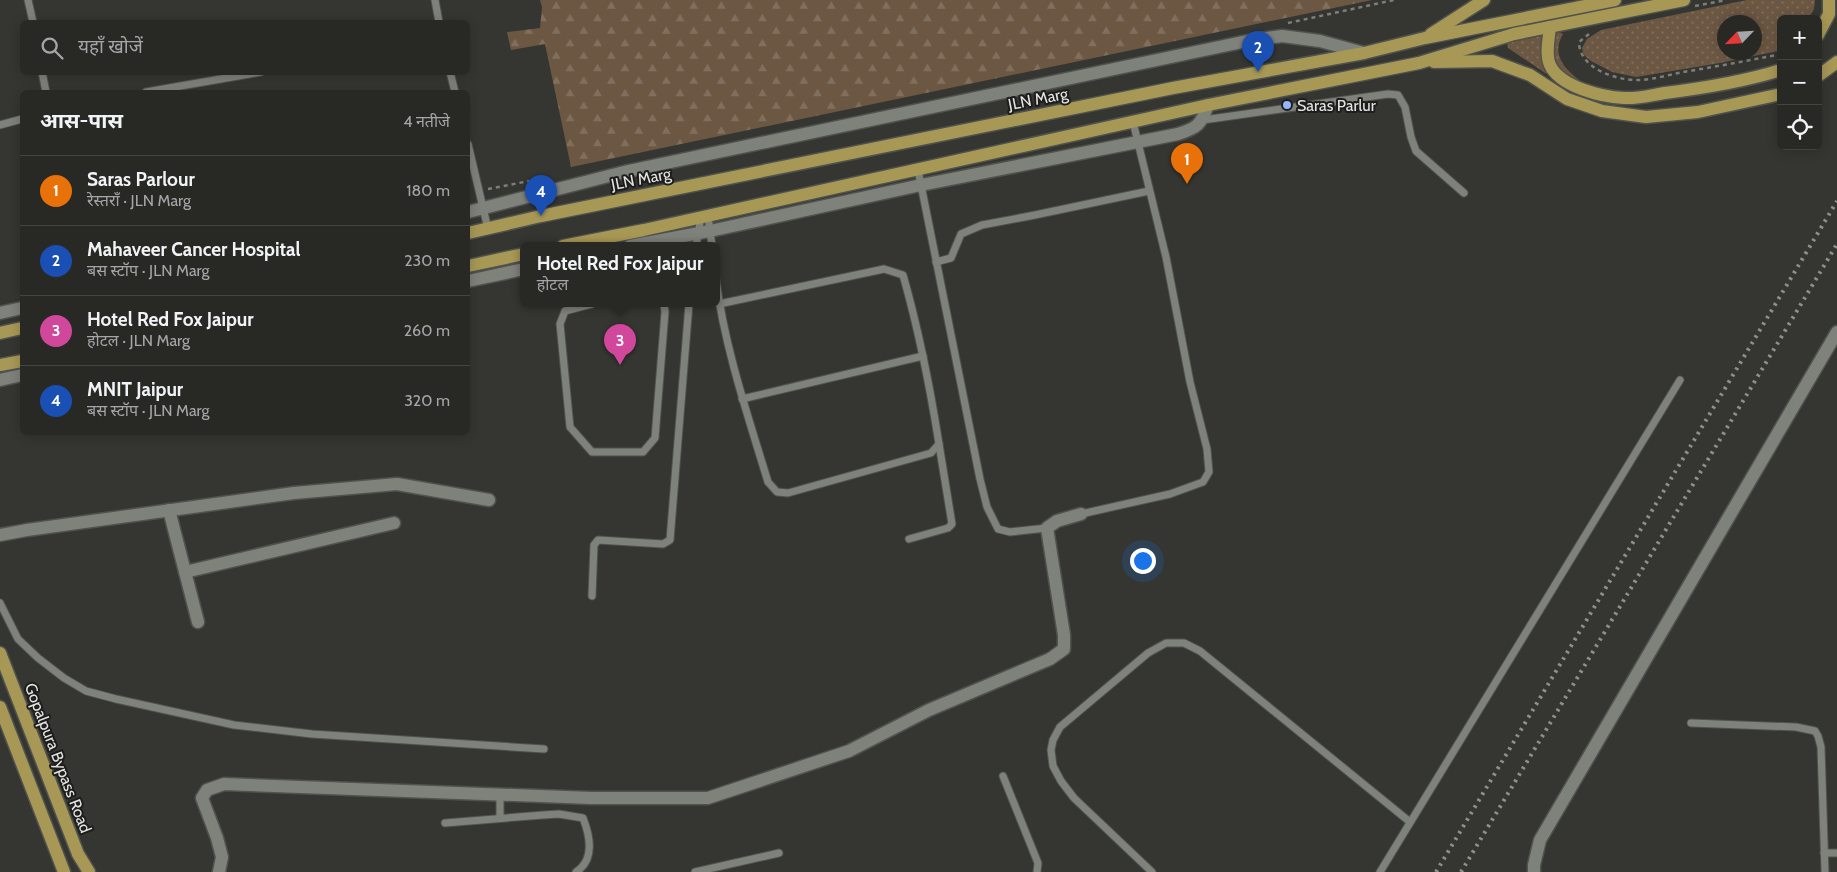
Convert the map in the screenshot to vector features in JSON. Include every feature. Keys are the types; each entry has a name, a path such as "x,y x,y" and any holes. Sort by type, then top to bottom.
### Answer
{"main road":[{"path":"1425,38 1484,0"},
{"name":"JLN Marg","path":"470,233 551,214 1173,88 1364,53 1425,38 1615,0"},
{"path":"582,242 1133,122 1419,63 1514,34 1684,0"},
{"path":"1822,27 1829,14 1829,0"},
{"path":"1550,27 1548,55 1550,64 1566,81 1578,88 1600,94 1624,98 1685,91 1728,85 1777,71"},
{"path":"1419,63 1492,61 1530,75 1567,99 1602,111 1646,117 1698,112 1777,95"},
{"path":"1822,73 1837,62"},
{"path":"470,266 520,255"},
{"path":"0,333 20,328"},
{"path":"0,365 20,361"},
{"name":"Gopalpura Bypass Road","path":"0,653 78,854 89,872"},
{"path":"0,707 60,870 78,854"}],"street":[{"path":"470,212 628,171 1252,40 1282,36 1320,41 1364,53"},
{"path":"656,242 1192,129 1203,120 1208,106"},
{"path":"493,260 497,275"},
{"path":"470,282 520,270"},
{"path":"0,312 20,308"},
{"path":"1534,872 1540,840 1837,332"},
{"path":"0,380 20,375"},
{"path":"0,535 294,493 398,484 489,500"},
{"path":"169,510 198,622"},
{"path":"219,872 222,857 202,798 207,790 224,784 592,798 708,798 849,751 929,710 1050,659 1064,649 1064,635 1047,528 1057,521 1081,514"},
{"path":"185,572 394,523"}],"lane":[{"path":"28,0 33,20"},
{"path":"435,0 439,20"},
{"path":"43,75 46,90"},
{"path":"158,90 244,75"},
{"path":"451,75 454,90"},
{"path":"1203,120 1378,95 1398,95 1405,107 1410,137 1416,151 1464,193"},
{"path":"0,125 20,120"},
{"path":"1081,514 1170,494 1203,482 1209,472 1207,449 1190,382 1166,257 1133,122"},
{"path":"470,153 488,229"},
{"path":"918,170 980,479 992,518 998,529 1010,532 1047,528"},
{"path":"936,262 951,258 961,234 982,225 1149,191"},
{"path":"704,217 705,232 710,242"},
{"path":"699,242 705,232 704,217"},
{"path":"720,304 884,269 903,275 923,356 940,444 952,524 948,528 909,539"},
{"path":"580,307 565,311 560,324 570,427 592,452 642,452 655,438 664,307"},
{"path":"592,596 594,545 598,540 663,544 670,540 690,307"},
{"path":"720,307 742,399 768,482 777,492 788,493 931,453 940,444"},
{"path":"742,399 923,356"},
{"path":"1380,872 1680,380"},
{"path":"0,603 18,639 38,658 64,678 86,691 242,726 312,734 544,749"},
{"path":"1152,872 1070,792 1061,781 1053,766 1051,750 1052,740 1060,727 1148,653 1166,643 1184,643 1200,651 1410,822"},
{"path":"1691,723 1796,727 1815,731 1821,747 1825,872"},
{"path":"1003,776 1038,863 1037,872"},
{"path":"500,795 500,818"},
{"path":"445,823 559,814 582,818 589,834 588,855 583,868 576,872"},
{"path":"695,872 779,853"},
{"path":"1824,853 1837,853"}],"path":[{"path":"1592,32 1579,42 1579,51 1584,59 1612,76 1637,80 1777,55"}],"green space":[{"path":"540,0 1372,0 571,167 545,44 511,50 507,32 540,28 542,7"},
{"path":"1747,0 1815,0 1814,9 1810,15 1777,15 1777,51 1762,54 1762,15 1717,15 1717,60 1734,60 1720,63 1636,77 1612,72 1591,61 1584,55 1582,48 1587,39 1601,30"},
{"path":"1559,32 1563,34 1558,50 1563,64 1587,86 1554,79 1508,48 1507,43"}],"railway":[{"path":"1436,872 1837,201"},
{"path":"1461,872 1837,244"}],"place":[{"name":"Mahaveer Cancer Hospital","path":"1258,72"},
{"name":"Saras Parlur","path":"1287,105"},
{"name":"Saras Parlour","path":"1187,184"},
{"name":"MNIT Jaipur","path":"541,216"},
{"name":"Hotel Red Fox Jaipur","path":"620,365"}]}
